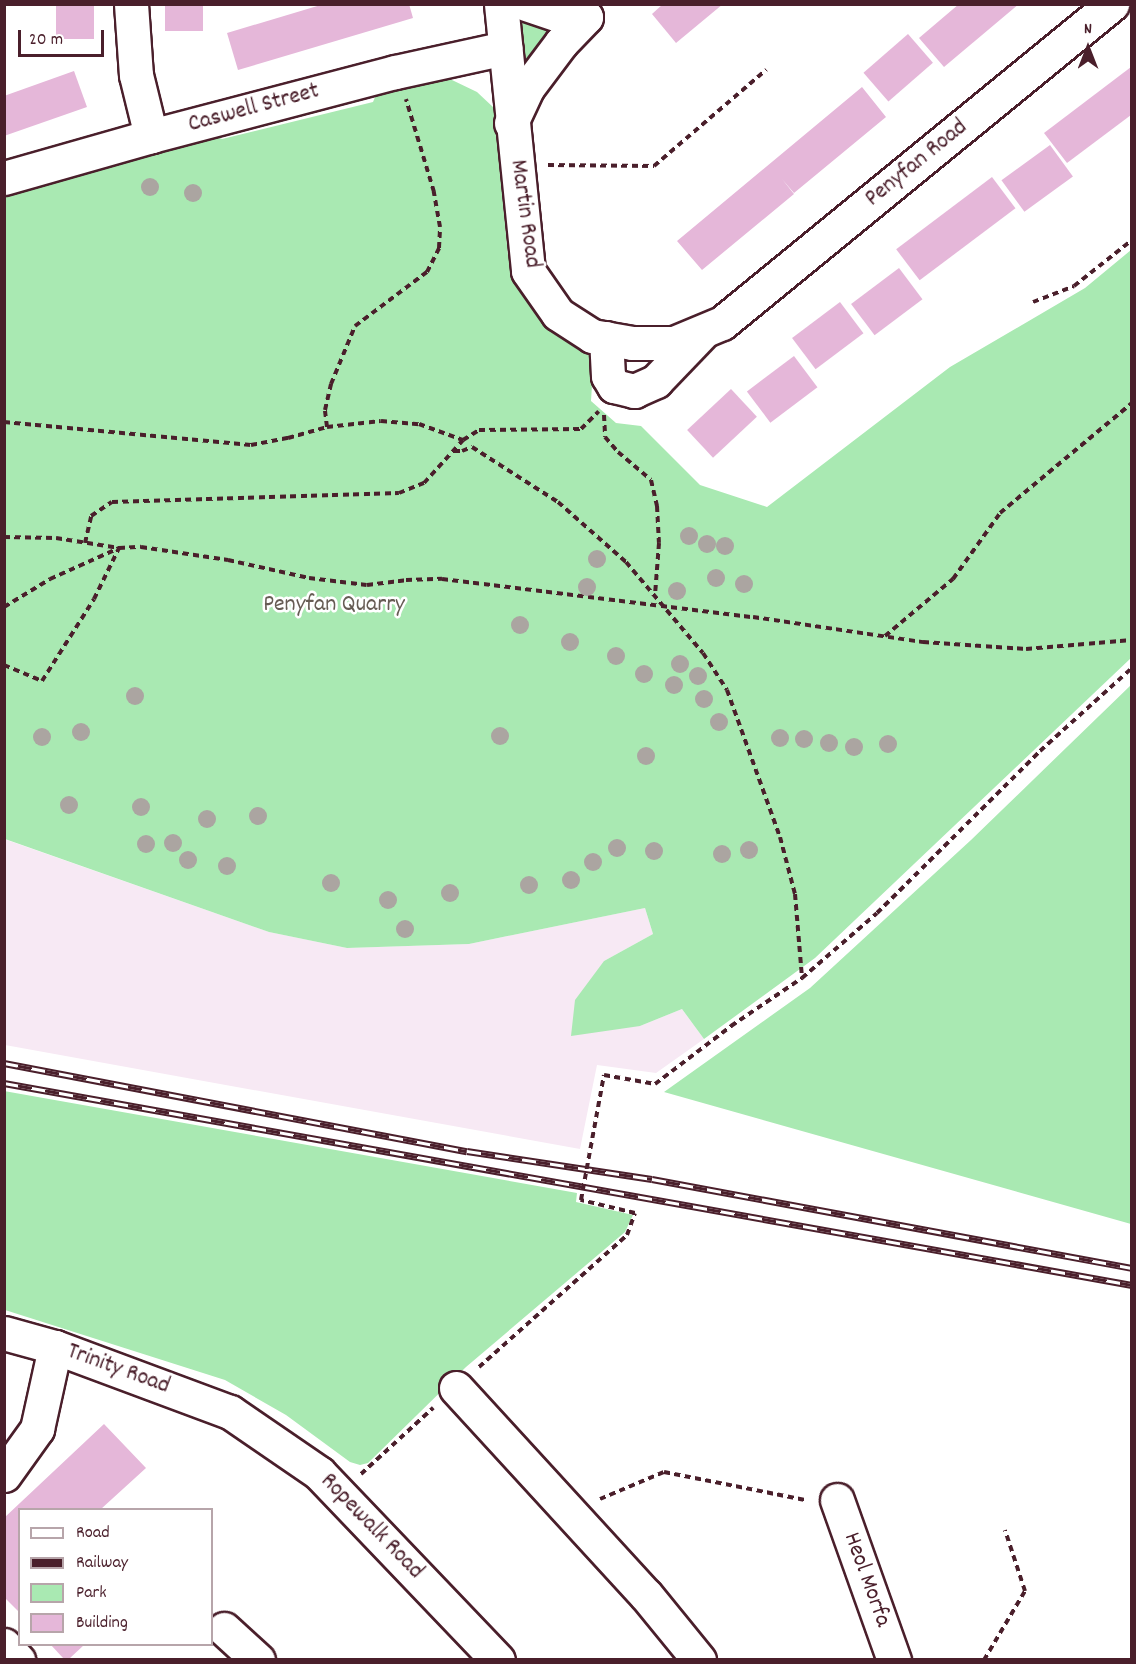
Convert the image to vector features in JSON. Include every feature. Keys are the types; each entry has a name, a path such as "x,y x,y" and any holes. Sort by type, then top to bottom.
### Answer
{"street":[{"path":"131,4 136,75 152,136"},
{"name":"Martin Road","path":"501,4 528,272 558,314 592,336 632,343 674,343 712,327"},
{"path":"526,4 567,18 595,11"},
{"name":"Penyfan Road","path":"712,327 1112,4"},
{"path":"512,123 528,87 561,43 595,11"},
{"name":"Caswell Street","path":"4,178 394,72 505,48"},
{"path":"606,338 608,376 614,386 634,391 656,381 712,327"},
{"name":"Trinity Road","path":"4,1333 55,1347 230,1412"},
{"path":"4,1475 37,1430 55,1347"},
{"path":"456,1388 646,1595 699,1659"},
{"name":"Ropewalk Road","path":"230,1412 319,1473 340,1492 498,1659"},
{"name":"Heol Morfa","path":"837,1500 894,1659"},
{"path":"4,1645 18,1659"}],"path":[{"path":"547,165 654,166 766,70"},
{"path":"327,427 325,410 331,384 355,326 427,272 439,248 440,227 434,192 421,142 394,72"},
{"path":"1033,302 1074,286 1131,240"},
{"path":"885,637 953,579 1000,513 1131,403"},
{"path":"85,543 91,516 112,502 399,493 424,483 463,440 479,430 581,429 603,410 605,437 618,452 651,480 657,506 659,543 655,595"},
{"path":"4,422 251,445 327,427 381,421 419,424 463,440"},
{"path":"454,451 472,447 558,502 626,562 703,653 727,690 761,778 780,837 795,894 802,978"},
{"path":"4,537 119,548 141,547 228,560 309,578 367,585 406,580 442,579 923,642 1026,649 1131,640"},
{"path":"4,607 50,579 119,548"},
{"path":"4,665 42,681 94,599 119,548"},
{"path":"340,1492 627,1235 635,1213 581,1200 604,1075 655,1084 731,1026 802,978 878,913 1041,751 1131,668"},
{"path":"570,1513 664,1472 800,1500 837,1500"},
{"path":"984,1659 1025,1591 1005,1530"}],"shaded area":[{"path":"4,839 269,932 347,948 469,944 645,908 653,934 604,961 640,1026 682,1009 704,1039 656,1073 597,1065 580,1149 5,1045"}],"green space":[{"path":"522,18 554,26 524,65 521,42"},
{"name":"Penyfan Quarry","path":"429,78 452,80 477,92 494,108 508,255 519,289 540,317 587,350 593,369 591,401 616,423 641,426 700,485 767,507 950,367 1085,288 1131,250 1131,658 815,958 704,1039 682,1009 640,1026 571,1036 575,1000 604,961 653,934 645,908 469,944 347,948 269,932 5,839 5,192 210,133 222,139 373,102 378,90"},
{"path":"1131,685 1131,1224 664,1092 810,988 971,840"},
{"path":"4,1091 577,1193 576,1202 633,1215 625,1232 466,1367 368,1463 360,1465 350,1462 286,1415 225,1380 5,1310"}],"building":[{"path":"56,4 94,4 94,39 56,39"},
{"path":"165,4 203,4 203,31 165,31"},
{"path":"324,4 409,4 413,18 238,70 227,33"},
{"path":"663,4 723,4 676,43 652,14"},
{"path":"959,4 1019,4 944,67 919,38"},
{"path":"908,34 933,63 888,101 863,73"},
{"path":"1131,67 1131,115 1067,163 1044,133"},
{"path":"74,71 87,107 4,136 4,96"},
{"path":"862,87 886,117 794,193 782,179 794,194 702,270 677,241"},
{"path":"1050,145 1073,177 1024,212 1001,180"},
{"path":"992,177 1015,208 920,280 896,249"},
{"path":"899,268 922,299 875,335 851,304"},
{"path":"840,302 863,333 816,369 792,338"},
{"path":"794,356 817,387 770,423 747,392"},
{"path":"731,389 757,417 713,458 687,430"},
{"path":"104,1424 146,1468 102,1508 18,1508 18,1611 4,1597 4,1518"},
{"path":"52,1646 83,1646 69,1659 64,1659"}],"railway":[{"path":"4,1063 467,1151 652,1179 1132,1268"},
{"path":"4,1083 1132,1285"}]}
